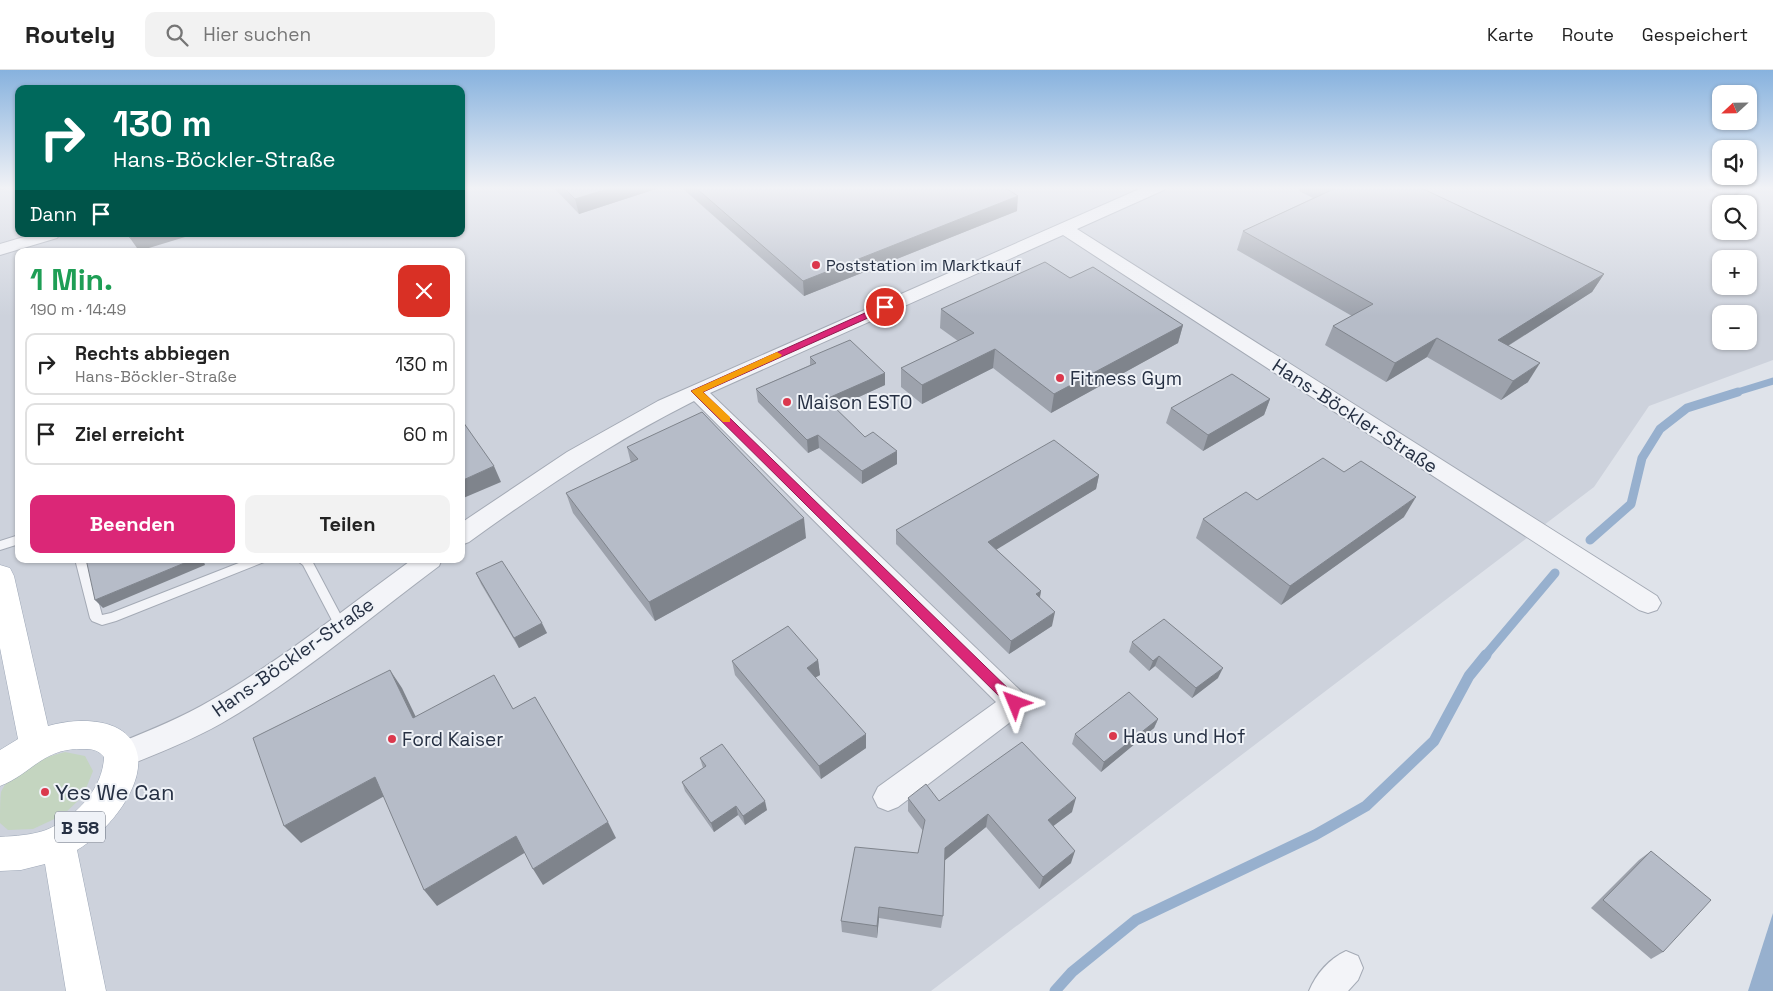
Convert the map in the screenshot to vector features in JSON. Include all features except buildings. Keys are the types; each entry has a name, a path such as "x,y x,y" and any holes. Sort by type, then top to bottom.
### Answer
{"main road":[{"path":"0,576 36,745"},
{"path":"0,771 10,761 36,745 65,735 91,733 111,740 121,755"},
{"name":"B 58","path":"0,854 21,854 58,843 84,825 107,801 120,777 121,755"},
{"name":"B 58","path":"58,843 68,887 86,991"}],"street":[{"path":"465,533 506,503 635,422 696,391 1059,230"},
{"name":"Hans-Böckler-Straße","path":"1066,230 1648,603"},
{"path":"0,250 41,237"},
{"path":"696,391 1015,703 888,797"},
{"name":"Hans-Böckler-Straße","path":"121,755 178,731 222,708 267,679 425,563"}],"lane":[{"path":"0,546 15,540"},
{"path":"81,563 96,618 102,620 112,618 250,563"},
{"path":"308,563 340,625"}],"shaded area":[{"path":"0,230 15,230 15,237 465,237 465,230 1712,230 1712,240 1757,240 1757,230 1773,230 1773,360 1649,406 1594,487 931,991 0,991"}],"green space":[{"path":"65,752 85,756 93,771 83,796 63,815 33,829 8,830 0,823 1,792 6,784 12,776 28,765"}],"water":[{"path":"1773,913 1773,991 1748,991"}],"waterway":[{"path":"1734,393 1773,381"},
{"path":"1590,540 1631,504 1642,458 1660,429 1687,408 1738,392"},
{"path":"1485,656 1555,573"},
{"path":"1055,991 1072,972 1136,920 1315,835 1366,806 1434,741 1469,676 1486,655"}],"slow traffic":[{"path":"726,420 696,391 777,355"}],"place":[{"name":"Poststation im Marktkauf","path":"816,265"},
{"name":"Fitness Gym","path":"1060,378"},
{"name":"Maison ESTO","path":"787,402"},
{"name":"Haus und Hof","path":"1113,736"},
{"name":"Ford Kaiser","path":"392,739"},
{"name":"Yes We Can","path":"45,792"}],"route":[{"path":"885,307 696,391 1015,703"}]}
